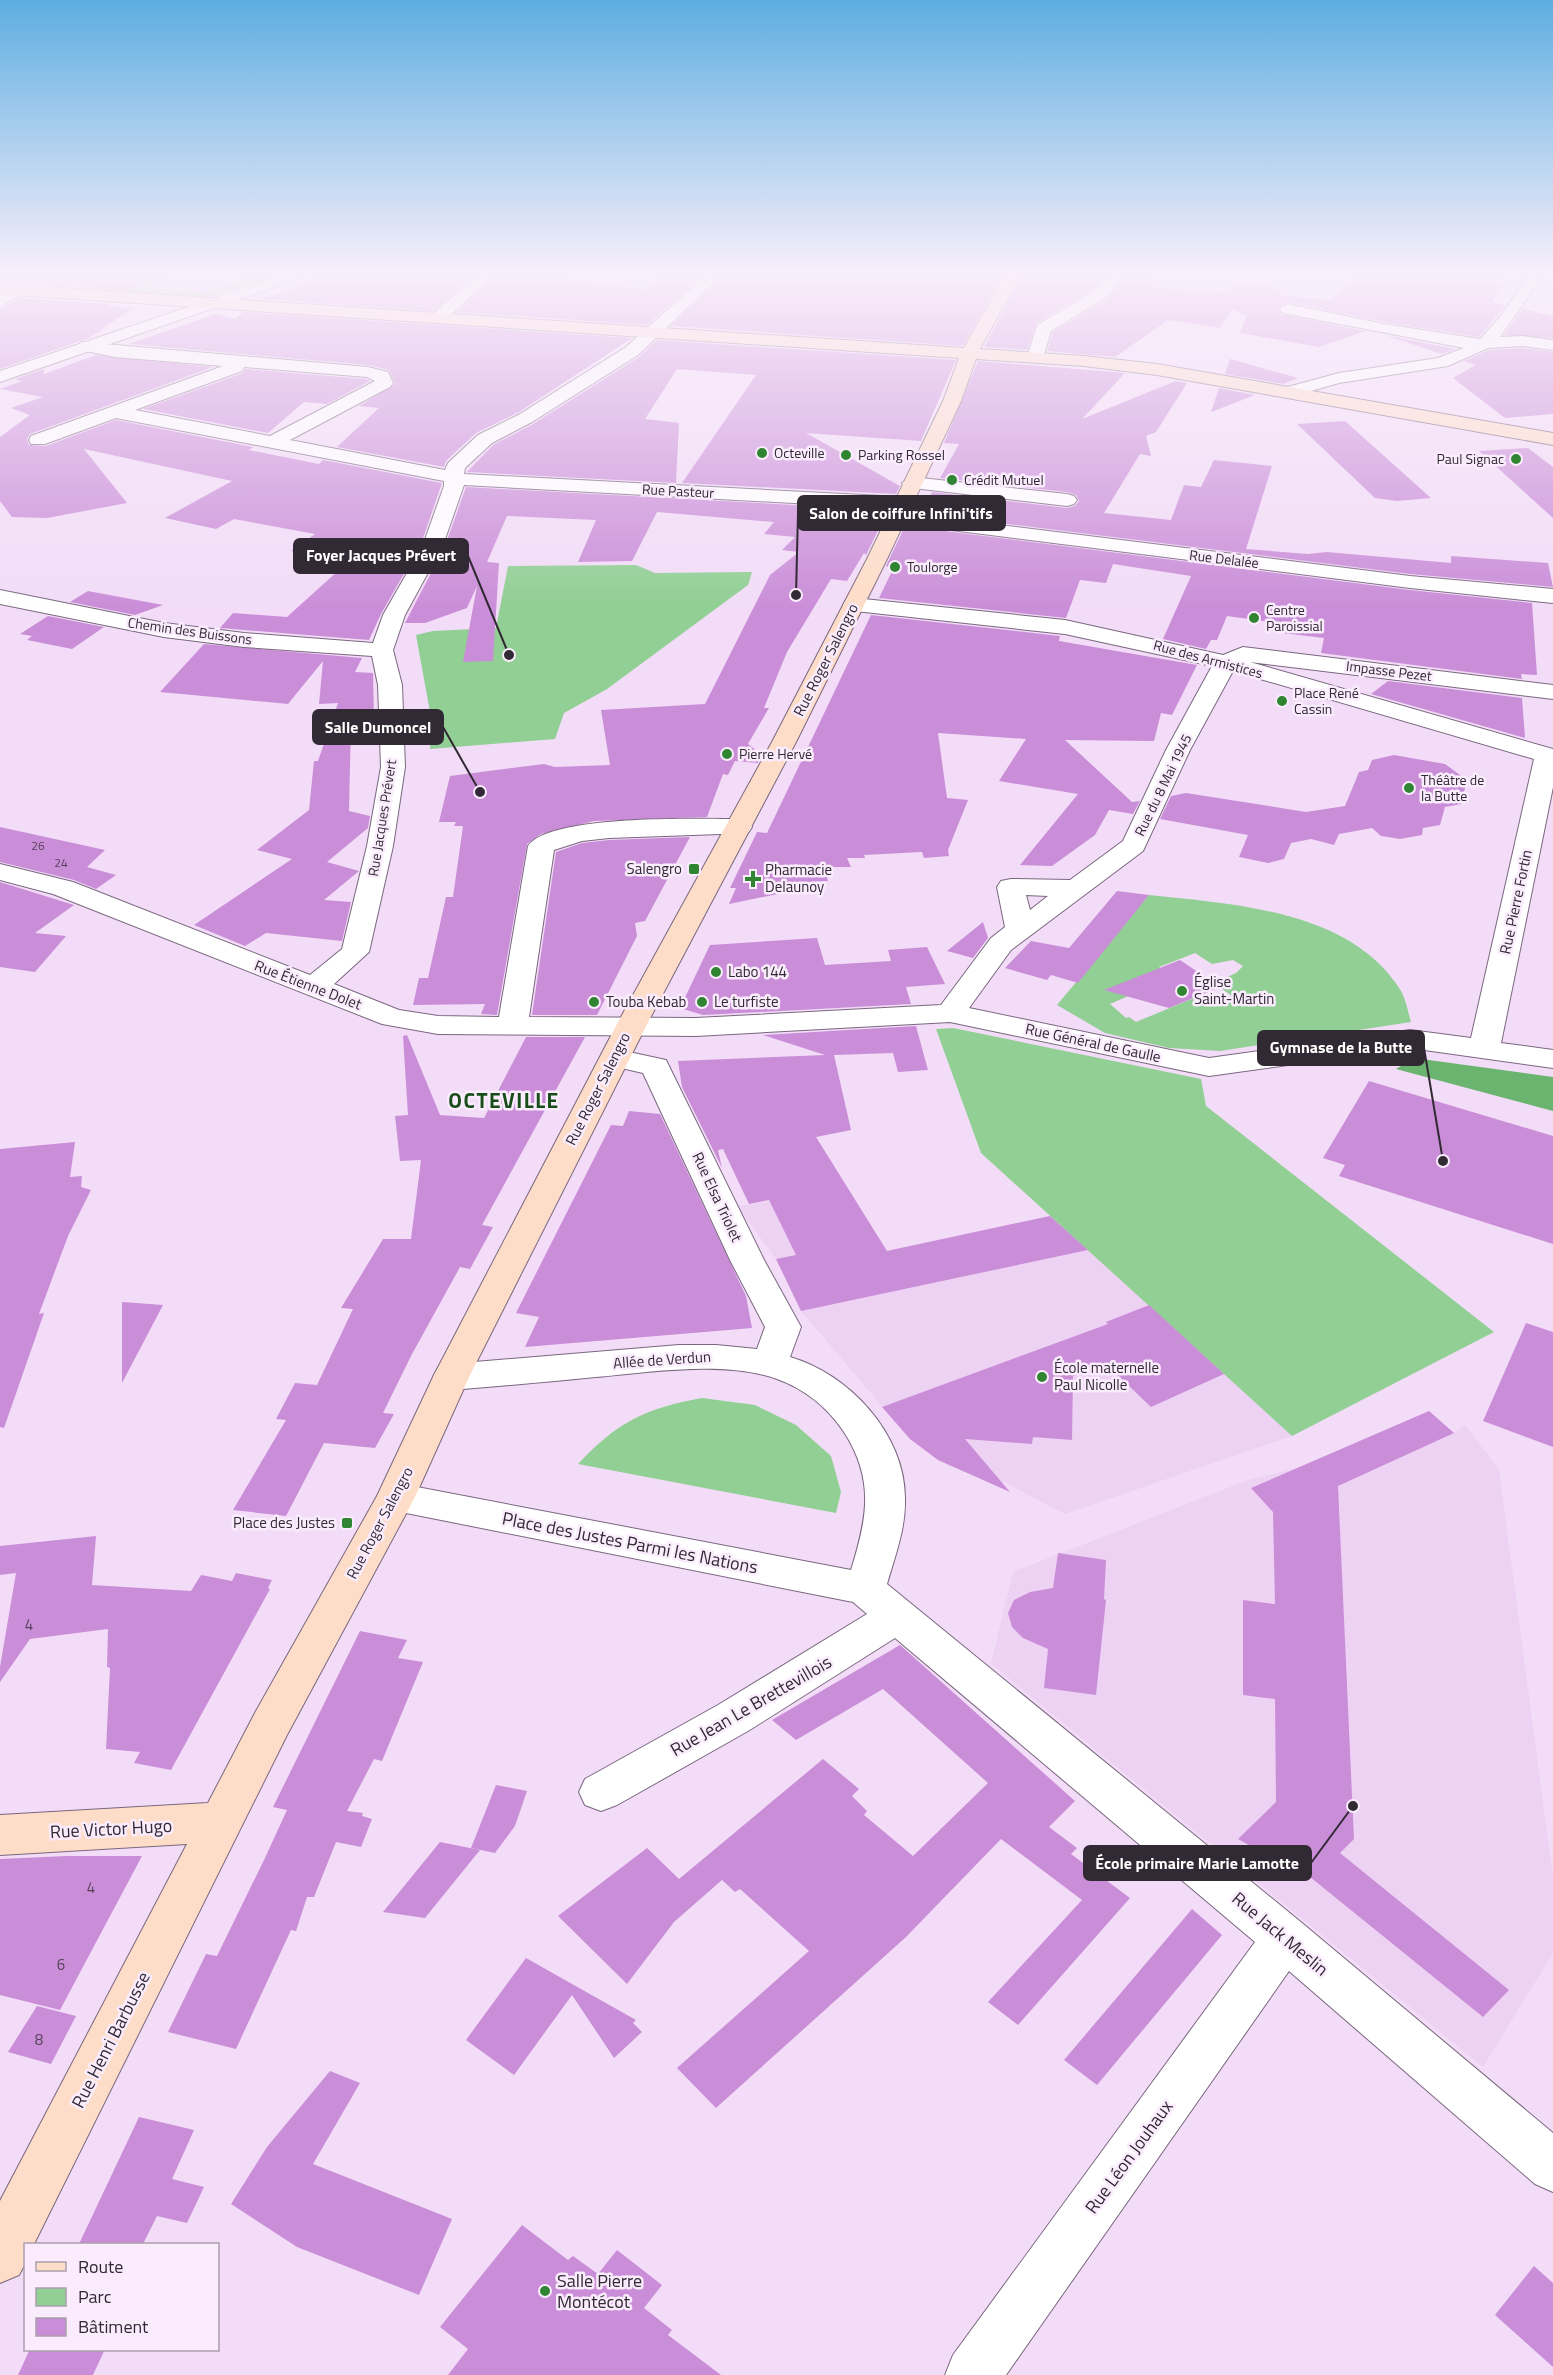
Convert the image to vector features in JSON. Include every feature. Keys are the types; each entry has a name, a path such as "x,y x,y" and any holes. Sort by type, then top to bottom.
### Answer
{"main road":[{"name":"Rue Roger Salengro","path":"222,1822 271,1724 396,1497 451,1377 630,1026 739,827 854,605 957,387"},
{"path":"1262,387 1553,439"},
{"name":"Rue Victor Hugo","path":"0,1835 222,1822"},
{"name":"Rue Henri Barbusse","path":"0,2256 222,1822"}],"street":[{"path":"38,440 183,387"},
{"path":"271,443 377,387"},
{"path":"382,650 394,615 424,565 454,486 455,467 485,439 526,418 575,387"},
{"path":"1290,392 1305,387"},
{"name":"Rue Pasteur","path":"115,412 454,478 898,511"},
{"path":"912,483 1067,500"},
{"name":"Rue Delalée","path":"898,511 1399,580 1553,596"},
{"name":"Chemin des Buissons","path":"0,597 164,630 244,640 382,650"},
{"name":"Rue des Armistices","path":"854,605 1065,627 1116,636 1226,662 1550,756"},
{"name":"Rue Jacques Prévert","path":"315,985 355,952 380,846 393,767 390,686 382,650"},
{"name":"Impasse Pezet","path":"1226,662 1243,654 1553,692"},
{"name":"Rue du 8 Mai 1945","path":"950,1013 1001,944 1134,845 1178,750 1226,662"},
{"name":"Rue Pierre Fortin","path":"1484,1049 1550,756"},
{"path":"512,1027 542,846 556,837 591,831 739,827"},
{"name":"Rue Étienne Dolet","path":"0,872 63,888 231,956 315,985 393,1018 438,1025 630,1026"},
{"path":"1020,930 1011,886 1076,888"},
{"name":"Rue Général de Gaulle","path":"630,1026 696,1027 950,1013 1209,1067 1410,1040 1553,1059"},
{"name":"Rue Elsa Triolet","path":"615,1058 655,1067 747,1260 783,1327 769,1364"},
{"name":"Allée de Verdun","path":"451,1377 710,1355 769,1364 809,1377 837,1397 860,1423 878,1459 886,1497 878,1542 882,1602"},
{"name":"Place des Justes Parmi les Nations","path":"396,1497 882,1602"},
{"name":"Rue Jean Le Brettevillois","path":"601,1792 733,1718 882,1602"},
{"name":"Rue Jack Meslin","path":"882,1602 1286,1938 1553,2166"},
{"name":"Rue Léon Jouhaux","path":"973,2375 1286,1938"}],"shaded area":[{"name":"École maternelle Paul Nicolle","path":"830,1193 866,1255 1050,1216 1292,1436 1065,1514 998,1479 977,1476 949,1466 910,1439 801,1311 776,1259 737,1206"},
{"path":"1429,1411 1454,1433 1465,1425 1499,1470 1553,1878 1553,1953 1483,2067 991,1664 1013,1572 1248,1480 1302,1467"}],"green space":[{"path":"636,565 655,573 752,572 748,585 607,689 564,713 555,739 430,749 432,723 416,635 433,631 496,628 508,566"},
{"path":"1149,895 1253,908 1322,927 1353,943 1380,964 1401,991 1411,1022 1220,1051 1169,1048 1105,1033 1057,1005","holes":["1195,953 1212,964 1233,960 1243,966 1236,973 1217,982 1220,984 1218,986 1232,996 1215,1004 1201,995 1136,1022 1129,1017 1126,1018 1110,1004 1172,977 1159,967"]},
{"path":"953,1028 1201,1079 1206,1106 1494,1332 1292,1436 981,1153 936,1029"},
{"path":"1414,1058 1553,1077 1553,1111 1396,1069"},
{"path":"702,1398 755,1405 796,1425 831,1456 841,1492 836,1513 578,1464 606,1437 634,1419 664,1407"}],"building":[{"path":"6,387 159,387 30,434 27,439 29,445 46,446 116,420 253,447 249,450 319,464 323,460 442,483 421,544 381,614 369,640 220,628 233,613 287,617 350,560 291,551 315,534 234,519 216,529 165,518 232,481 84,449 127,503 47,518 12,517 0,501 0,437 30,415 11,408 43,397 0,389"},
{"path":"205,387 359,387 327,404 304,402 268,433 143,409"},
{"path":"390,387 557,387 519,412 476,433 446,461 444,467 337,447 379,408 359,406"},
{"path":"592,387 666,387 645,419 679,423 676,483 467,472 493,445 533,424"},
{"path":"748,387 944,387 921,441 806,433 900,486 896,494 682,483"},
{"path":"967,387 1112,387 1082,419 1162,387 1185,387 1156,432 1146,436 1151,456 1140,454 1104,513 1171,520 1184,485 1201,487 1214,460 1272,466 1246,549 1308,554 1327,552 1451,563 1451,556 1548,563 1553,587 1410,574 912,512 919,497 927,501 932,492 1067,508 1075,506 1079,501 1076,495 1067,492 940,478 959,444 944,443"},
{"path":"1464,387 1553,387 1553,414 1505,418"},
{"path":"1219,388 1255,395 1211,412"},
{"path":"1345,421 1431,498 1397,501 1375,498 1297,424"},
{"path":"1528,448 1553,467 1553,518 1479,451"},
{"path":"466,487 888,510 866,555 864,553 847,581 831,579 787,652 764,708 769,708 748,744 762,755 758,763 735,761 728,775 723,774 707,817 594,821 541,834 527,844 497,1015 481,1014 485,1004 413,1005 419,978 428,978 446,897 453,897 463,826 454,826 456,822 439,822 450,776 544,764 555,767 610,765 601,710 705,704 770,575 799,552 782,550 795,537 764,534 774,522 657,512 632,561 578,562 596,520 507,516 487,562 499,563 493,661 463,662 477,586 467,608 425,623 405,623 445,546"},
{"path":"905,526 1410,590 1532,603 1537,675 1521,674 1522,679 1321,653 1324,638 1283,633 1285,624 1227,616 1217,640 1211,640 1206,649 1163,639 1191,576 1113,564 1106,583 1080,580 1066,618 879,598 893,569 886,566"},
{"path":"88,591 163,605 135,615 70,602"},
{"path":"871,615 1060,636 1059,641 1197,665 1172,715 1161,713 1154,741 1065,740 1132,802 1140,801 1133,814 1109,810 1095,835 1052,866 1020,865 1078,794 999,781 1026,739 938,733 947,798 968,800 948,850 949,856 924,858 922,852 847,858 851,867 824,867 828,881 805,882 807,888 729,904 736,888 730,888 757,832 767,833"},
{"path":"48,616 104,627 72,649 27,640 32,636 20,634"},
{"path":"204,644 362,658 355,672 373,673 374,720 351,721 349,811 370,816 368,828 327,862 359,871 324,900 351,902 342,941 266,933 245,946 194,925 292,859 257,850 309,810 314,761 318,761 338,703 319,704 323,661 288,704 160,692"},
{"path":"1388,681 1522,698 1525,738 1371,694"},
{"path":"1394,755 1445,764 1467,780 1461,804 1445,807 1440,825 1423,828 1422,835 1400,839 1381,836 1372,828 1339,834 1334,845 1311,839 1291,843 1284,859 1268,863 1239,857 1248,835 1160,819 1171,796 1186,793 1306,812 1345,806 1359,772 1368,770 1372,760"},
{"path":"0,827 105,850 87,867 116,875 96,889 74,880 0,862"},
{"path":"690,837 645,921 635,923 637,936 597,1015 532,1015 556,852 582,843"},
{"path":"0,882 74,905 35,933 66,936 35,972 0,967"},
{"path":"1117,891 1149,895 1078,983 1051,975 1047,980 1005,968 1031,941 1069,948"},
{"path":"983,922 988,938 973,958 947,951"},
{"path":"817,938 825,965 891,961 888,950 927,947 945,984 906,987 911,1004 703,1015 680,1008 710,945"},
{"path":"1180,960 1220,987 1169,1008 1104,990"},
{"path":"916,1026 928,1070 898,1072 893,1053 834,1055 851,1130 816,1137 887,1251 1050,1216 1088,1250 801,1311 776,1259 796,1255 769,1200 749,1204 723,1149 718,1150 722,1168 682,1087 678,1061 825,1055 763,1035"},
{"path":"407,1035 440,1115 484,1118 526,1037 585,1037 482,1225 493,1227 470,1269 460,1267 411,1356 383,1413 394,1414 375,1448 324,1443 286,1516 233,1510 286,1420 276,1419 295,1383 317,1385 353,1309 341,1308 383,1239 411,1239 421,1160 400,1161 395,1116 408,1115 403,1036"},
{"path":"1369,1081 1553,1136 1553,1244 1339,1176 1345,1165 1323,1158"},
{"path":"629,1111 660,1114 746,1296 752,1328 525,1347 539,1317 516,1313 611,1125 623,1126"},
{"path":"75,1142 70,1177 82,1176 81,1187 91,1190 68,1236 39,1314 44,1313 4,1428 0,1427 0,1149"},
{"path":"122,1302 163,1305 122,1383"},
{"path":"1149,1305 1224,1374 1151,1407 1105,1363 1073,1376 1072,1440 1033,1437 1032,1444 965,1439 1010,1492 938,1460 910,1439 882,1407 1108,1324 1106,1322"},
{"path":"1526,1323 1553,1332 1553,1447 1483,1421"},
{"path":"1429,1411 1454,1433 1338,1486 1354,1839 1340,1853 1509,1990 1483,2017 1273,1847 1256,1849 1238,1839 1276,1802 1275,1699 1243,1695 1243,1600 1275,1604 1273,1512 1251,1488"},
{"path":"96,1536 92,1585 191,1591 201,1575 232,1581 236,1573 272,1580 268,1588 270,1589 171,1770 134,1763 140,1752 106,1749 110,1668 107,1667 108,1629 30,1639 0,1682 0,1667 16,1573 0,1575 0,1546"},
{"path":"1058,1553 1106,1560 1104,1599 1106,1600 1096,1695 1044,1688 1048,1649 1023,1638 1012,1627 1008,1613 1014,1600 1030,1592 1053,1588"},
{"path":"360,1631 407,1640 398,1658 423,1662 382,1761 374,1759 347,1811 363,1813 362,1816 372,1819 361,1847 336,1842 314,1897 307,1897 296,1931 291,1930 236,2049 168,2032 206,1954 217,1956 264,1860 287,1810 273,1807"},
{"path":"900,1645 1075,1801 1049,1827 1077,1848 1071,1854 1130,1898 1018,2025 988,2002 1082,1900 1001,1839 906,1937 716,2108 677,2068 809,1951 740,1889 735,1892 722,1880 674,1922 627,1984 558,1916 647,1848 679,1879 823,1759 859,1789 852,1796 867,1811 864,1815 913,1856 988,1783 883,1689 796,1740 772,1720"},
{"path":"496,1785 527,1791 515,1826 495,1853 471,1848"},
{"path":"440,1842 480,1850 425,1918 383,1912"},
{"path":"142,1856 60,2010 0,1995 0,1859"},
{"path":"1192,1909 1222,1935 1097,2085 1064,2060"},
{"path":"526,1958 636,2020 633,2023 642,2032 614,2058 572,1995 514,2075 466,2040"},
{"path":"37,2006 76,2016 51,2064 8,2052"},
{"path":"330,2071 360,2083 313,2164 452,2219 419,2295 297,2247 231,2204 267,2147"},
{"path":"139,2117 194,2130 172,2179 204,2187 187,2223 157,2216 144,2243 79,2243"},
{"name":"Salle Pierre Montécot","path":"522,2225 568,2260 573,2256 598,2274 617,2250 662,2285 644,2308 672,2330 668,2335 721,2375 448,2375 468,2349 440,2327"},
{"path":"1534,2266 1553,2283 1553,2367 1495,2315"},
{"path":"29,2351 104,2351 93,2375 18,2375"}],"place":[{"name":"Octeville","path":"762,453"},
{"name":"Parking Rossel","path":"846,455"},
{"name":"Paul Signac","path":"1516,459"},
{"name":"Crédit Mutuel","path":"952,480"},
{"name":"Toulorge","path":"895,567"},
{"name":"Salon de coiffure Infini'tifs","path":"796,595"},
{"name":"Centre Paroissial","path":"1254,618"},
{"name":"Foyer Jacques Prévert","path":"509,655"},
{"name":"Place René Cassin","path":"1282,701"},
{"name":"Pierre Hervé","path":"727,754"},
{"name":"Théâtre de la Butte","path":"1409,788"},
{"name":"Salle Dumoncel","path":"480,792"},
{"name":"Salengro","path":"694,869"},
{"name":"Pharmacie Delaunoy","path":"753,879"},
{"name":"Labo 144","path":"716,972"},
{"name":"Église Saint-Martin","path":"1182,991"},
{"name":"Touba Kebab","path":"594,1002"},
{"name":"Le turfiste","path":"702,1002"},
{"name":"Gymnase de la Butte","path":"1443,1161"},
{"name":"École maternelle Paul Nicolle","path":"1042,1377"},
{"name":"Place des Justes","path":"347,1523"},
{"name":"École primaire Marie Lamotte","path":"1353,1806"},
{"name":"Salle Pierre Montécot","path":"545,2291"}],"district":[{"name":"OCTEVILLE","path":"504,1101"}]}
